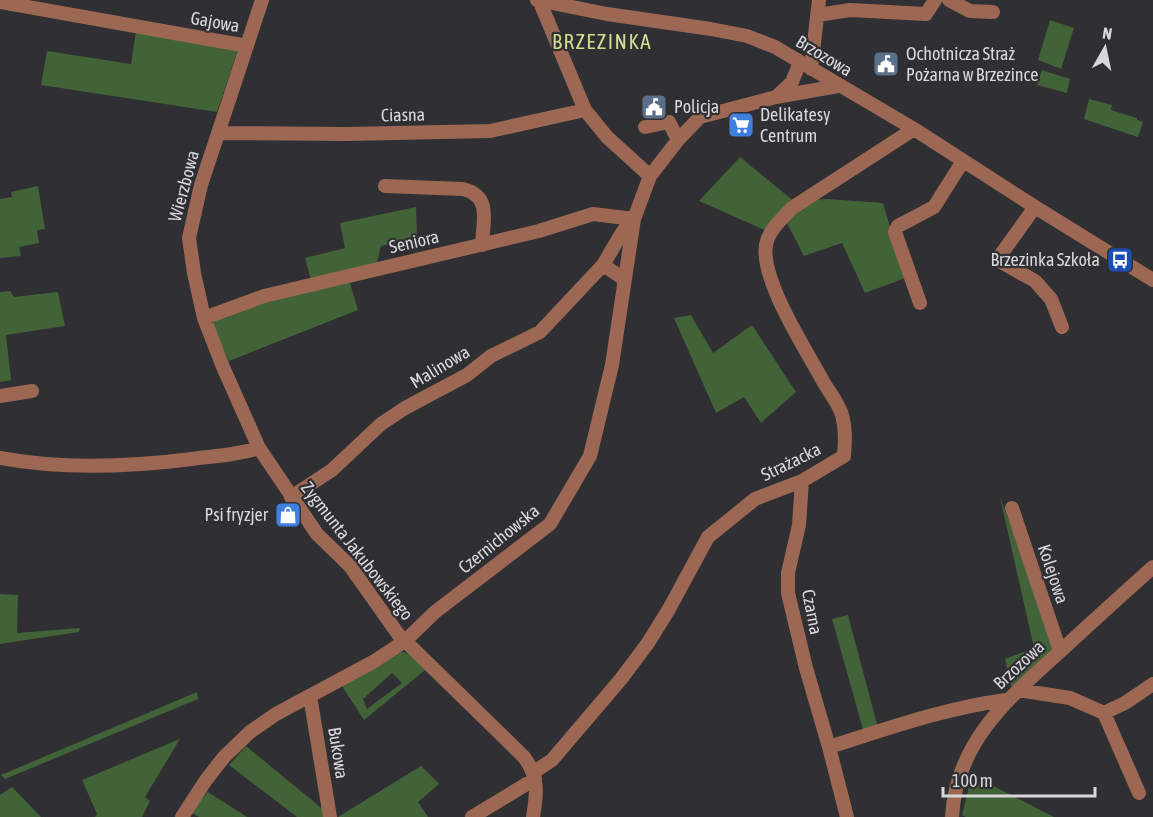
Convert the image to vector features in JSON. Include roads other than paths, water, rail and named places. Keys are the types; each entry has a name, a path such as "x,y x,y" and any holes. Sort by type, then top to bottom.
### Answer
{"street":[{"name":"Wierzbowa","path":"259,448 204,318 189,238 201,185 262,0"},
{"path":"538,0 585,110 607,137 650,176"},
{"name":"Brzozowa","path":"538,0 607,14 747,36 775,47 914,129 1153,280"},
{"path":"776,97 805,66 818,15 819,0"},
{"path":"818,15 850,10 926,14 935,0"},
{"path":"949,0 970,11 993,12"},
{"name":"Gajowa","path":"0,2 247,46"},
{"name":"Czernichowska","path":"182,817 206,780 240,740 276,714 373,662 405,641 435,612 550,524 590,456 612,365 634,219 650,176 678,140 700,117 776,97 838,86"},
{"name":"Ciasna","path":"218,133 346,134 490,131 585,110"},
{"path":"888,146 892,117"},
{"path":"645,127 669,122 678,140"},
{"name":"Strażacka","path":"472,817 552,760 621,680 669,609 708,537 755,499 802,481 844,456 846,434 841,413 782,306 766,262 766,246 769,235 777,223 792,208 914,129"},
{"path":"920,303 895,232 898,226 934,207 963,161"},
{"path":"385,186 473,191 480,196 484,205 483,245"},
{"path":"1035,207 1002,253 1001,262 1035,281 1051,299 1062,327"},
{"name":"Seniora","path":"204,318 264,296 483,245 593,214 634,219"},
{"name":"Malinowa","path":"291,498 332,470 381,424 405,408 467,375 491,356 540,332 603,265 627,225 634,219"},
{"path":"603,265 624,279"},
{"path":"0,396 32,391"},
{"path":"0,458 58,465 149,465 243,453 259,448"},
{"name":"Zygmunta Jakubowskiego","path":"259,448 317,534 350,566 398,634 525,758 534,775"},
{"name":"Czarna","path":"802,481 799,525 788,573 788,593 847,817"},
{"name":"Kolejowa","path":"1012,508 1060,651"},
{"name":"Brzozowa","path":"952,817 952,803 961,770 976,739 1006,700 1153,567"},
{"path":"1104,712 1125,703 1153,684"},
{"path":"1018,690 1070,698 1104,712 1139,793"},
{"name":"Bukowa","path":"310,696 330,817"},
{"path":"829,747 968,706 1006,700"},
{"path":"533,817 537,796 534,775"}],"place":[{"name":"Ochotnicza Straż Pożarna w Brzezince","path":"886,64"},
{"name":"Policja","path":"654,107"},
{"name":"Delikatesy Centrum","path":"741,125"},
{"name":"Brzezinka Szkoła","path":"1120,260"},
{"name":"Psi fryzjer","path":"288,515"}],"district":[{"name":"BRZEZINKA","path":"602,42"}]}
